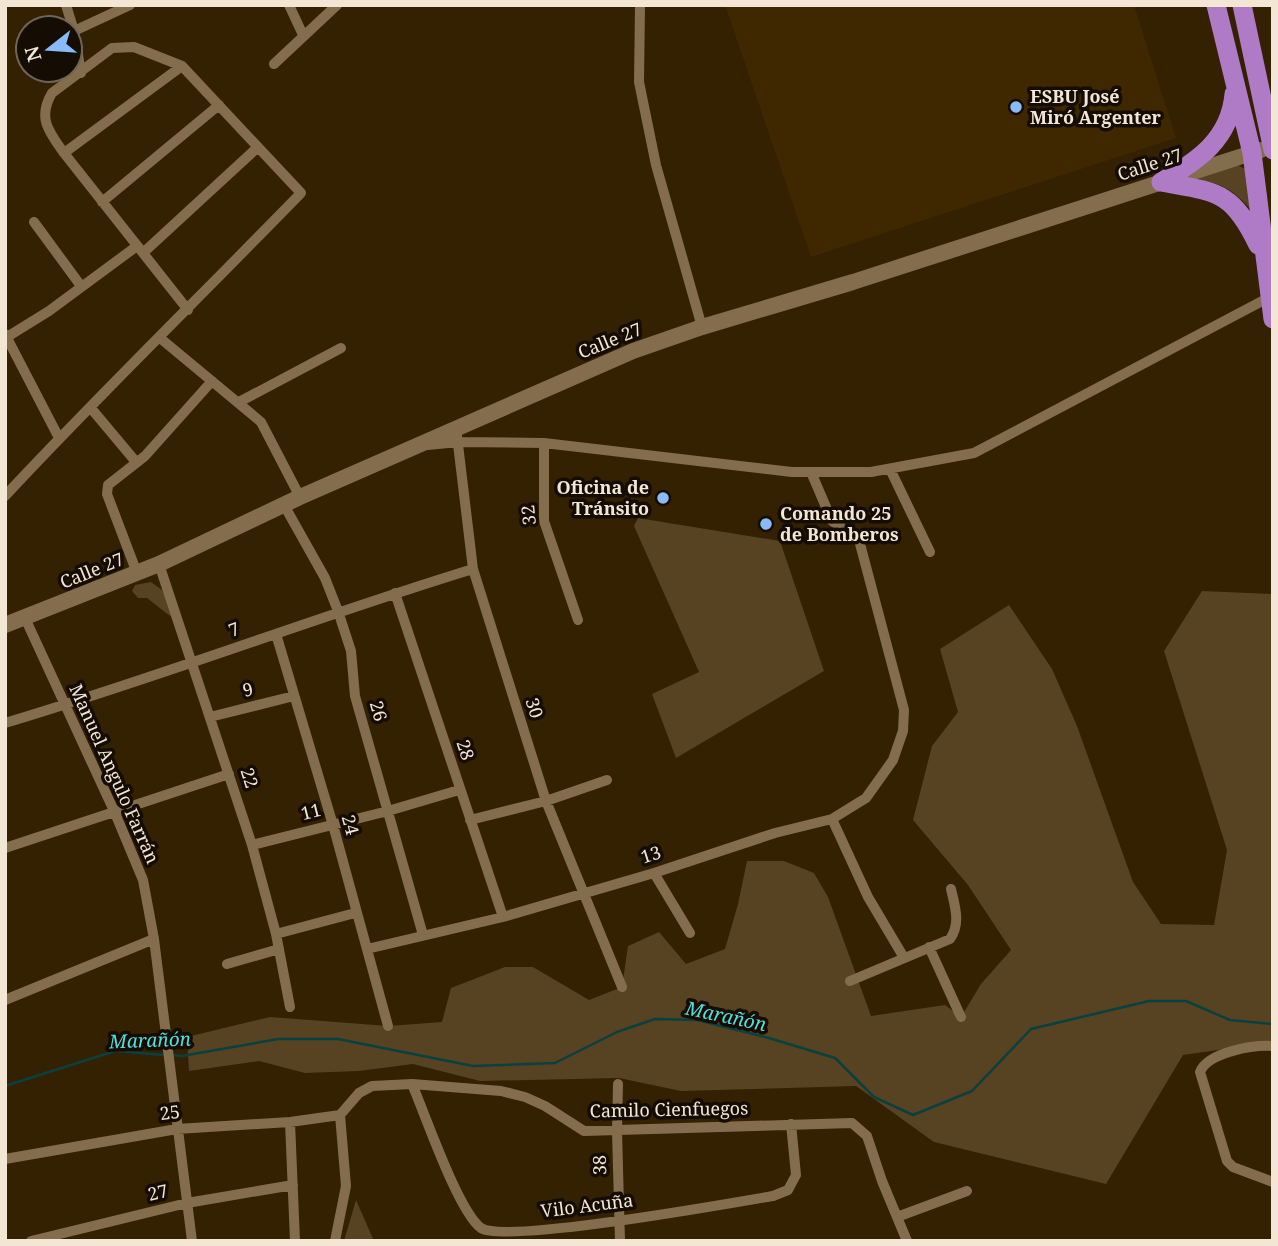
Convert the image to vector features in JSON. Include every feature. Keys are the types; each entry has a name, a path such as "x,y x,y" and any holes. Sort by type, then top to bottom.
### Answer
{"highway":[{"path":"1216,5 1252,153 1273,319"},
{"path":"1242,5 1273,148"},
{"path":"1256,63 1273,89"},
{"path":"1161,182 1190,165 1222,133 1232,113 1235,79"},
{"path":"1161,182 1217,193 1231,203 1248,223 1265,259"}],"main road":[{"name":"Calle 27","path":"5,625 159,564 415,446 456,435 633,351 1273,148"}],"street":[{"path":"84,26 130,5"},
{"path":"289,5 303,35"},
{"path":"274,64 337,5"},
{"path":"640,5 639,82 656,165 702,327"},
{"path":"5,495 301,193 182,66 134,47 122,46 112,48 84,71"},
{"path":"64,153 182,66"},
{"path":"65,84 52,93 46,103 44,115 49,133 188,310"},
{"path":"102,202 219,105"},
{"path":"59,438 6,336 49,311 81,286 140,250 258,147"},
{"path":"34,222 81,286"},
{"path":"456,435 811,472 871,472 890,469 974,453 1270,296"},
{"path":"160,338 261,422 300,497"},
{"path":"239,402 341,348"},
{"path":"138,573 107,495 108,485 136,462 212,381"},
{"path":"90,407 136,462"},
{"name":"30","path":"456,435 473,569 546,801 622,987"},
{"name":"32","path":"544,443 544,521 578,620"},
{"path":"890,469 930,552"},
{"name":"13","path":"367,949 503,917 585,894 775,833 832,819 866,798 893,760 903,731 904,710 859,540 832,520 811,472"},
{"name":"26","path":"284,505 325,578 351,651 355,696 423,935"},
{"name":"22","path":"159,564 252,845 276,934 290,1007"},
{"name":"7","path":"5,723 193,663 338,611 473,569"},
{"name":"28","path":"395,593 503,917"},
{"name":"Manuel Angulo Farrán","path":"25,618 143,880 154,939 192,1241"},
{"name":"24","path":"276,634 333,825 387,1026"},
{"name":"9","path":"210,717 294,696"},
{"path":"5,848 229,774"},
{"path":"470,820 546,801 607,780"},
{"name":"11","path":"252,845 459,790"},
{"path":"832,819 868,897 903,957"},
{"path":"654,873 690,933"},
{"path":"849,981 950,939 957,921 951,889"},
{"path":"276,934 355,913"},
{"path":"5,1000 154,939"},
{"path":"929,947 961,1017"},
{"path":"227,964 279,949"},
{"path":"1273,1046 1232,1051 1211,1058 1200,1072 1227,1161 1233,1167 1273,1182"},
{"name":"Camilo Cienfuegos","path":"340,1115 359,1093 372,1086 412,1084 500,1091 525,1097 545,1106 584,1131 852,1123 867,1136 897,1217"},
{"name":"Vilo Acuña","path":"412,1084 463,1206 482,1228 502,1233 618,1221 773,1196 788,1190 796,1175 792,1124"},
{"name":"38","path":"618,1084 618,1221 621,1241"},
{"path":"335,1241 346,1186 340,1115"},
{"name":"25","path":"5,1159 177,1129 290,1122 340,1115"},
{"path":"290,1122 295,1241"},
{"name":"27","path":"32,1241 82,1235 187,1203 293,1185"},
{"path":"907,1241 897,1217 967,1191"}],"shaded area":[{"path":"725,5 1134,5 1176,138 811,257"},
{"path":"1236,164 1252,173 1255,214 1240,198 1217,184 1186,180"},
{"path":"638,518 780,541 824,671 676,758 652,694 699,672 634,526"},
{"path":"151,582 162,590 173,615 170,616 147,598 138,598 132,591 135,585"},
{"path":"1202,591 1273,594 1273,1042 1183,1055 1106,1184 934,1142 856,1086 681,1091 619,1078 480,1081 413,1064 359,1071 305,1073 259,1061 189,1071 187,1037 270,1017 388,1026 442,1022 451,988 505,967 533,967 589,1000 622,987 628,946 659,932 686,964 725,949 747,861 784,861 814,873 828,897 871,1016 945,1005 961,1017 981,984 1011,950 968,885 913,820 932,746 958,712 940,649 1009,605 1052,669 1077,726 1133,882 1161,924 1214,925 1227,850 1164,651"},
{"path":"356,1200 374,1241 344,1241"}],"waterway":[{"name":"Marañón","path":"171,1055 182,1056 278,1039 338,1039 473,1066 555,1063 617,1032 655,1019 697,1020 835,1058 874,1097 913,1115 972,1091 1031,1029 1149,1001 1186,1001 1230,1020 1273,1024"},
{"name":"Marañón","path":"5,1086 115,1051 164,1055"}],"place":[{"name":"ESBU José Miró Argenter","path":"1016,107"},
{"name":"Oficina de Tránsito","path":"663,498"},
{"name":"Comando 25 de Bomberos","path":"766,524"}]}
